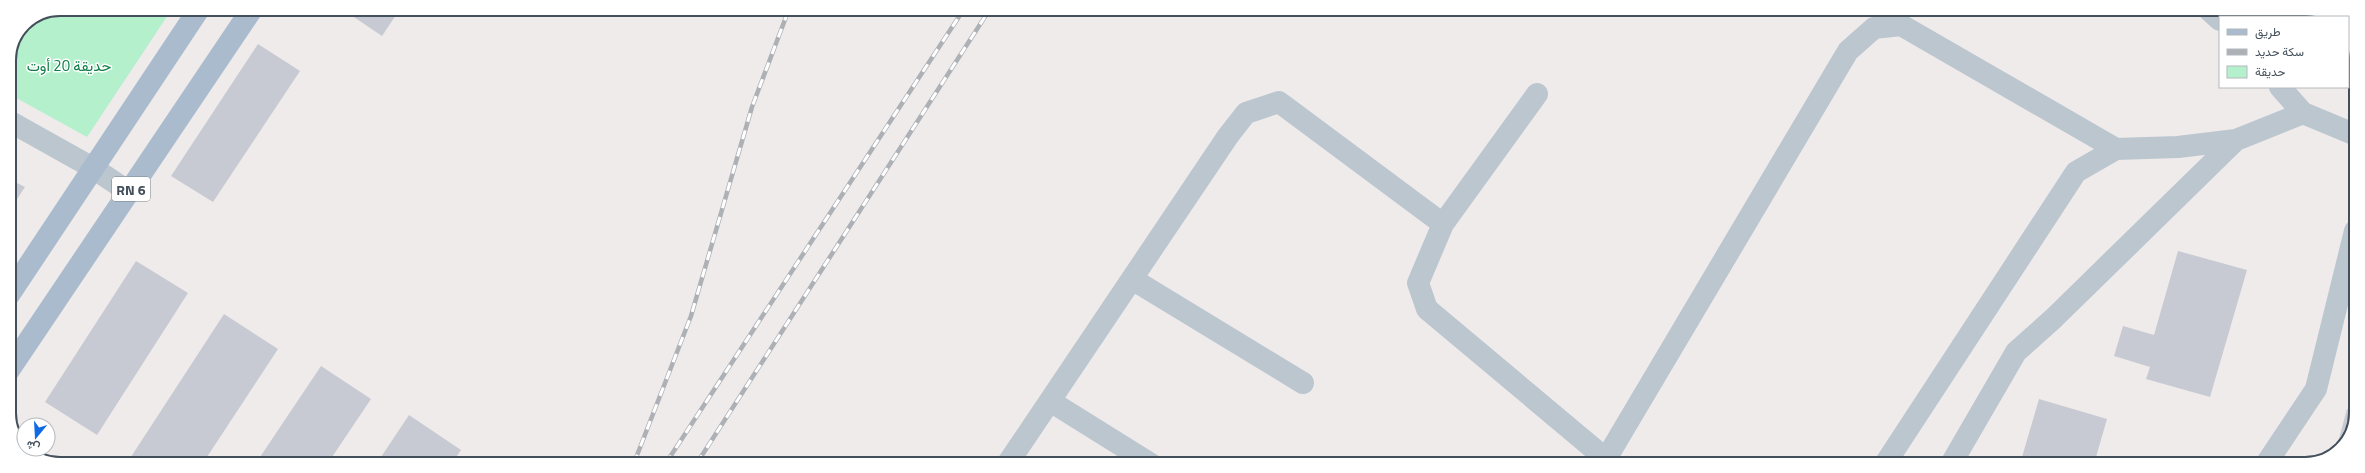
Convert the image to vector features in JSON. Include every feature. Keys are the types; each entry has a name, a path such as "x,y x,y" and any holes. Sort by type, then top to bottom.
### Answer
{"main road":[{"name":"RN 6","path":"16,284 194,16"},
{"name":"RN 6","path":"16,360 247,16"}],"street":[{"path":"1606,457 1848,51 1874,28 1901,25 2116,149"},
{"path":"2281,88 2303,113 2349,132"},
{"path":"1537,94 1443,224 1418,283 1427,309 1599,457"},
{"path":"1013,457 1228,136 1246,113 1279,102 1443,224"},
{"path":"1889,457 2076,172 2116,149 2178,147 2236,140 2303,113"},
{"path":"16,125 93,168 129,192"},
{"path":"1955,457 2016,352 2054,318 2236,140"},
{"path":"2271,457 2316,389 2349,259"},
{"path":"1132,279 1303,383"},
{"path":"1050,401 1140,457"}],"green space":[{"name":"حديقة 20 أوت","path":"167,16 87,137 16,98 17,51 23,36 36,23 51,17"}],"building":[{"path":"352,16 395,16 382,36"},
{"path":"258,44 300,71 213,202 171,176"},
{"path":"16,182 25,187 16,200"},
{"path":"2178,251 2247,270 2210,397 2146,379 2150,367 2114,356 2123,326 2154,335"},
{"path":"136,261 188,293 97,435 45,402"},
{"path":"224,314 278,349 207,457 131,457"},
{"path":"321,366 371,399 332,457 260,457"},
{"path":"2039,399 2107,419 2096,457 2022,457"},
{"path":"2347,409 2349,410 2346,430 2338,442"},
{"path":"409,415 461,450 456,457 381,457"}],"railway":[{"path":"636,457 691,316 752,107 786,16"},
{"path":"670,457 959,16"},
{"path":"701,457 985,16"}]}
